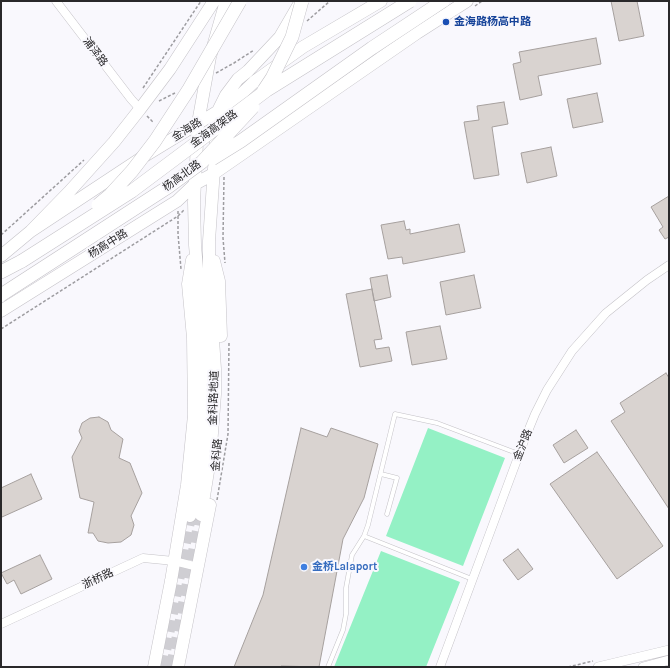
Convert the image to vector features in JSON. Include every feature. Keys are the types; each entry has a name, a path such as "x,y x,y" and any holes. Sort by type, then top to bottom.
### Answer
{"highway":[{"path":"1,272 22,261 93,209 110,195 132,171 171,118 240,1"},
{"name":"杨高北路","path":"1,295 168,187 202,162 253,107 272,78 292,37 302,1"},
{"name":"金海高架路","path":"22,261 132,191 267,90 410,1"},
{"name":"金海高架路","path":"168,187 241,141 372,48 443,1"}],"main road":[{"path":"1,256 31,231 114,142 137,106 170,69 214,1"},
{"path":"154,667 174,561 186,485 194,415 193,338 188,284 195,245 195,184 198,123 210,56 226,1"},
{"name":"杨高北路","path":"218,111 226,95 238,79 248,72 280,37 302,1"},
{"name":"金海路","path":"31,231 233,102 254,82 303,47 381,1"},
{"path":"213,174 417,33 467,1"},
{"name":"金科路","path":"204,283 209,241 218,111"},
{"name":"杨高中路","path":"1,311 178,201 195,184 213,174"},
{"name":"金科路","path":"178,667 216,470 223,376 219,281 209,241"},
{"path":"195,245 204,283"},
{"name":"金科路地道","path":"196,516 210,459 215,394 214,337 204,283"}],"street":[{"name":"浦泽路","path":"56,1 137,106"},
{"name":"金沪路","path":"440,667 519,454 535,414 547,390 572,351 606,313 647,280 669,265"},
{"name":"浙桥路","path":"1,624 143,558 174,561 198,567"},
{"path":"598,667 669,650"},
{"path":"643,667 669,660"}],"lane":[{"path":"328,667 343,630 346,614 346,588 352,555 364,536 368,525 395,414 437,423 519,454"},
{"path":"380,474 397,478 387,514"},
{"path":"364,536 472,580"}],"path":[{"path":"137,106 201,1"},
{"path":"303,25 330,1"},
{"path":"206,78 234,63 256,48"},
{"path":"137,106 180,91"},
{"path":"1,235 86,158"},
{"path":"178,216 181,272"}],"green space":[{"path":"428,428 505,458 463,566 386,536"},
{"path":"381,551 460,582 426,667 334,667"}],"building":[{"path":"611,1 637,1 644,36 619,41"},
{"path":"596,38 601,64 538,76 542,95 520,100 513,64 521,62 519,52"},
{"path":"597,93 603,122 573,128 567,99"},
{"path":"504,102 508,124 492,127 499,175 474,179 464,122 479,120 477,106"},
{"path":"551,147 557,176 527,183 521,153"},
{"path":"669,196 669,237 665,239 659,230 663,227 651,207"},
{"path":"404,221 406,230 410,229 410,234 459,224 465,252 403,264 402,257 388,259 381,225"},
{"path":"387,275 391,297 374,301 370,278"},
{"path":"474,275 481,308 446,315 440,282"},
{"path":"372,289 382,339 374,340 376,349 389,347 392,361 360,367 346,294"},
{"path":"440,326 447,359 412,365 406,332"},
{"path":"666,373 669,378 669,509 611,421 625,412 620,403"},
{"path":"99,417 108,422 111,430 123,439 119,458 130,463 142,493 131,516 134,525 131,535 121,542 108,543 98,541 93,533 88,533 94,502 80,498 72,457 82,438 79,431 82,423 90,418"},
{"name":"金桥Lalaport","path":"301,428 327,437 331,428 378,444 364,498 343,539 319,667 234,667 263,595"},
{"path":"576,430 588,448 564,463 553,445"},
{"path":"597,452 663,546 617,579 550,484"},
{"path":"31,474 42,499 2,517 1,488"},
{"path":"518,549 533,569 518,580 503,560"},
{"path":"40,555 52,579 21,594 14,580 7,584 1,573"}],"tunnel":[{"path":"172,667 201,515"},
{"path":"162,667 190,516"}],"place":[{"name":"金海路杨高中路","path":"446,22"},
{"name":"金桥Lalaport","path":"304,567"}]}
